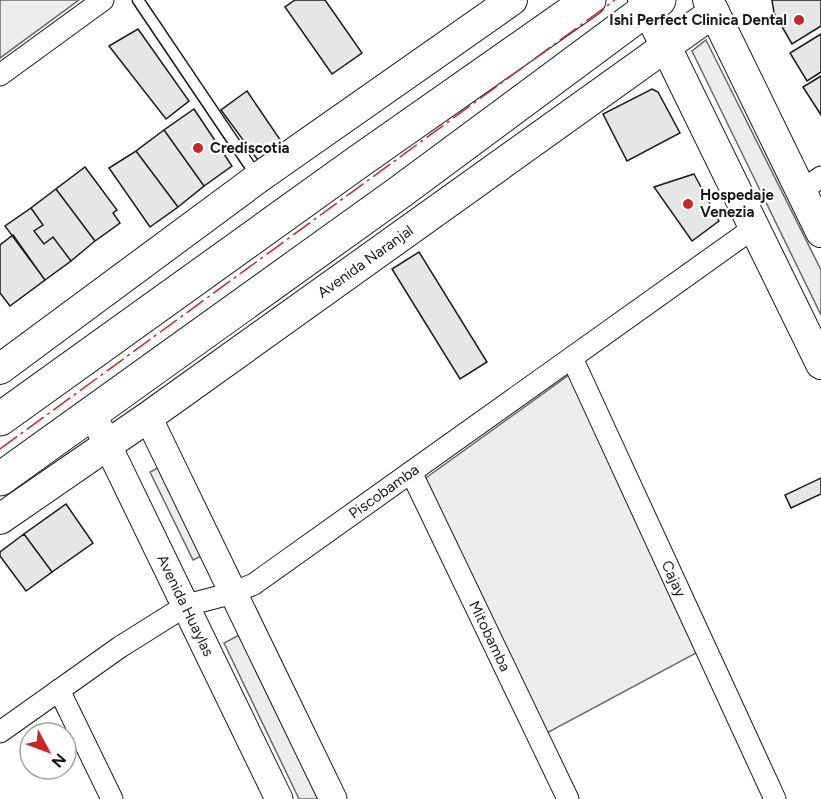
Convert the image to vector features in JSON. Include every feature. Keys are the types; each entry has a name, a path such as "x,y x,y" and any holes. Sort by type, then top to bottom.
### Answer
{"highway":[{"path":"0,419 358,162 589,0"},
{"path":"0,479 409,185 650,3"}],"main road":[{"path":"0,369 258,178 512,0"},
{"path":"650,3 666,46 821,364"},
{"path":"717,4 811,184 821,232"},
{"name":"Avenida Naranjal","path":"0,519 148,417 666,46 717,4"}],"street":[{"path":"0,75 103,0"},
{"name":"Piscobamba","path":"0,732 120,647 187,605 233,593 254,584 755,227"},
{"name":"Cajay","path":"572,358 774,799"},
{"name":"Avenida Huaylas","path":"92,413 279,799"},
{"path":"148,417 333,799"},
{"name":"Mitobamba","path":"411,472 568,799"},
{"path":"59,690 112,799"}],"lane":[{"path":"138,0 258,178"}],"shaded area":[{"path":"0,0 79,0 0,58"},
{"path":"706,40 821,270 821,315 692,51"},
{"path":"569,375 698,652 545,734 423,480"},
{"path":"163,465 206,554 193,560 150,472"},
{"path":"245,632 323,799 299,799 224,643"}],"building":[{"path":"295,0 325,0 362,53 332,74 285,7"},
{"name":"Ishi Perfect Clinica Dental","path":"772,0 821,0 821,26 792,44 774,13"},
{"path":"138,29 189,101 166,119 109,46"},
{"path":"821,34 821,72 807,81 790,53"},
{"path":"821,76 821,115 803,87"},
{"path":"652,89 658,92 680,133 627,161 603,114"},
{"path":"247,91 283,144 260,163 221,110"},
{"name":"Crediscotia","path":"194,109 232,166 204,186 164,130"},
{"path":"164,130 204,186 178,207 136,151"},
{"path":"136,151 178,207 150,227 109,168"},
{"path":"85,167 117,210 113,213 120,223 95,241 56,189"},
{"name":"Hospedaje Venezia","path":"694,174 719,221 692,241 654,187"},
{"path":"56,189 95,241 71,261 53,237 44,244 34,231 43,225 31,208"},
{"path":"31,208 43,225 34,231 44,244 53,237 71,261 45,280 5,226"},
{"path":"13,235 45,280 10,306 0,293 0,245"},
{"path":"419,252 487,362 460,379 392,269"},
{"path":"821,478 821,494 791,508 785,495"},
{"path":"66,504 93,543 52,572 24,534"},
{"path":"24,534 52,572 26,591 0,556 0,552"}],"power":[{"path":"0,449 615,0"}],"place":[{"name":"Ishi Perfect Clinica Dental","path":"799,20"},
{"name":"Crediscotia","path":"198,148"},
{"name":"Hospedaje Venezia","path":"688,204"}]}
